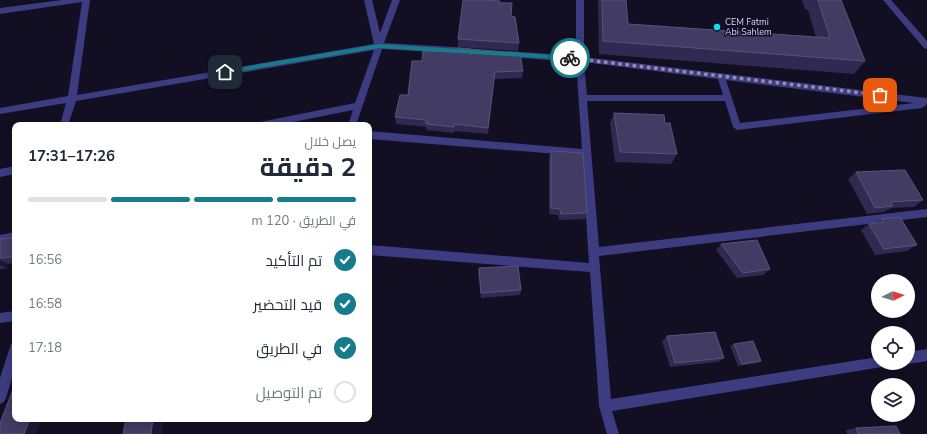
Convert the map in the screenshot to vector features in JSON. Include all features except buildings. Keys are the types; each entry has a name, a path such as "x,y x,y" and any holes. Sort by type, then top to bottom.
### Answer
{"street":[{"path":"0,11 80,0"},
{"path":"65,122 72,99 86,0"},
{"path":"368,0 379,46"},
{"path":"353,122 396,0"},
{"path":"580,0 580,58 594,268 606,406 613,434"},
{"path":"887,0 927,46"},
{"path":"0,112 379,46 479,52"},
{"path":"502,54 580,58 927,102"},
{"path":"722,76 737,127 927,102"},
{"path":"583,98 728,98"},
{"path":"275,122 358,106"},
{"path":"372,135 587,153"},
{"path":"0,172 12,170"},
{"path":"594,252 927,213"},
{"path":"0,240 12,238"},
{"path":"372,250 594,268"},
{"path":"0,318 12,316"},
{"path":"915,357 927,355"},
{"path":"0,398 12,358"},
{"path":"606,406 871,364"}],"way so far":[{"path":"570,58 880,95"}],"place":[{"name":"CEM Fatmi Abi Sahlem","path":"717,27"}],"route":[{"path":"225,72 379,46 570,58"}]}
